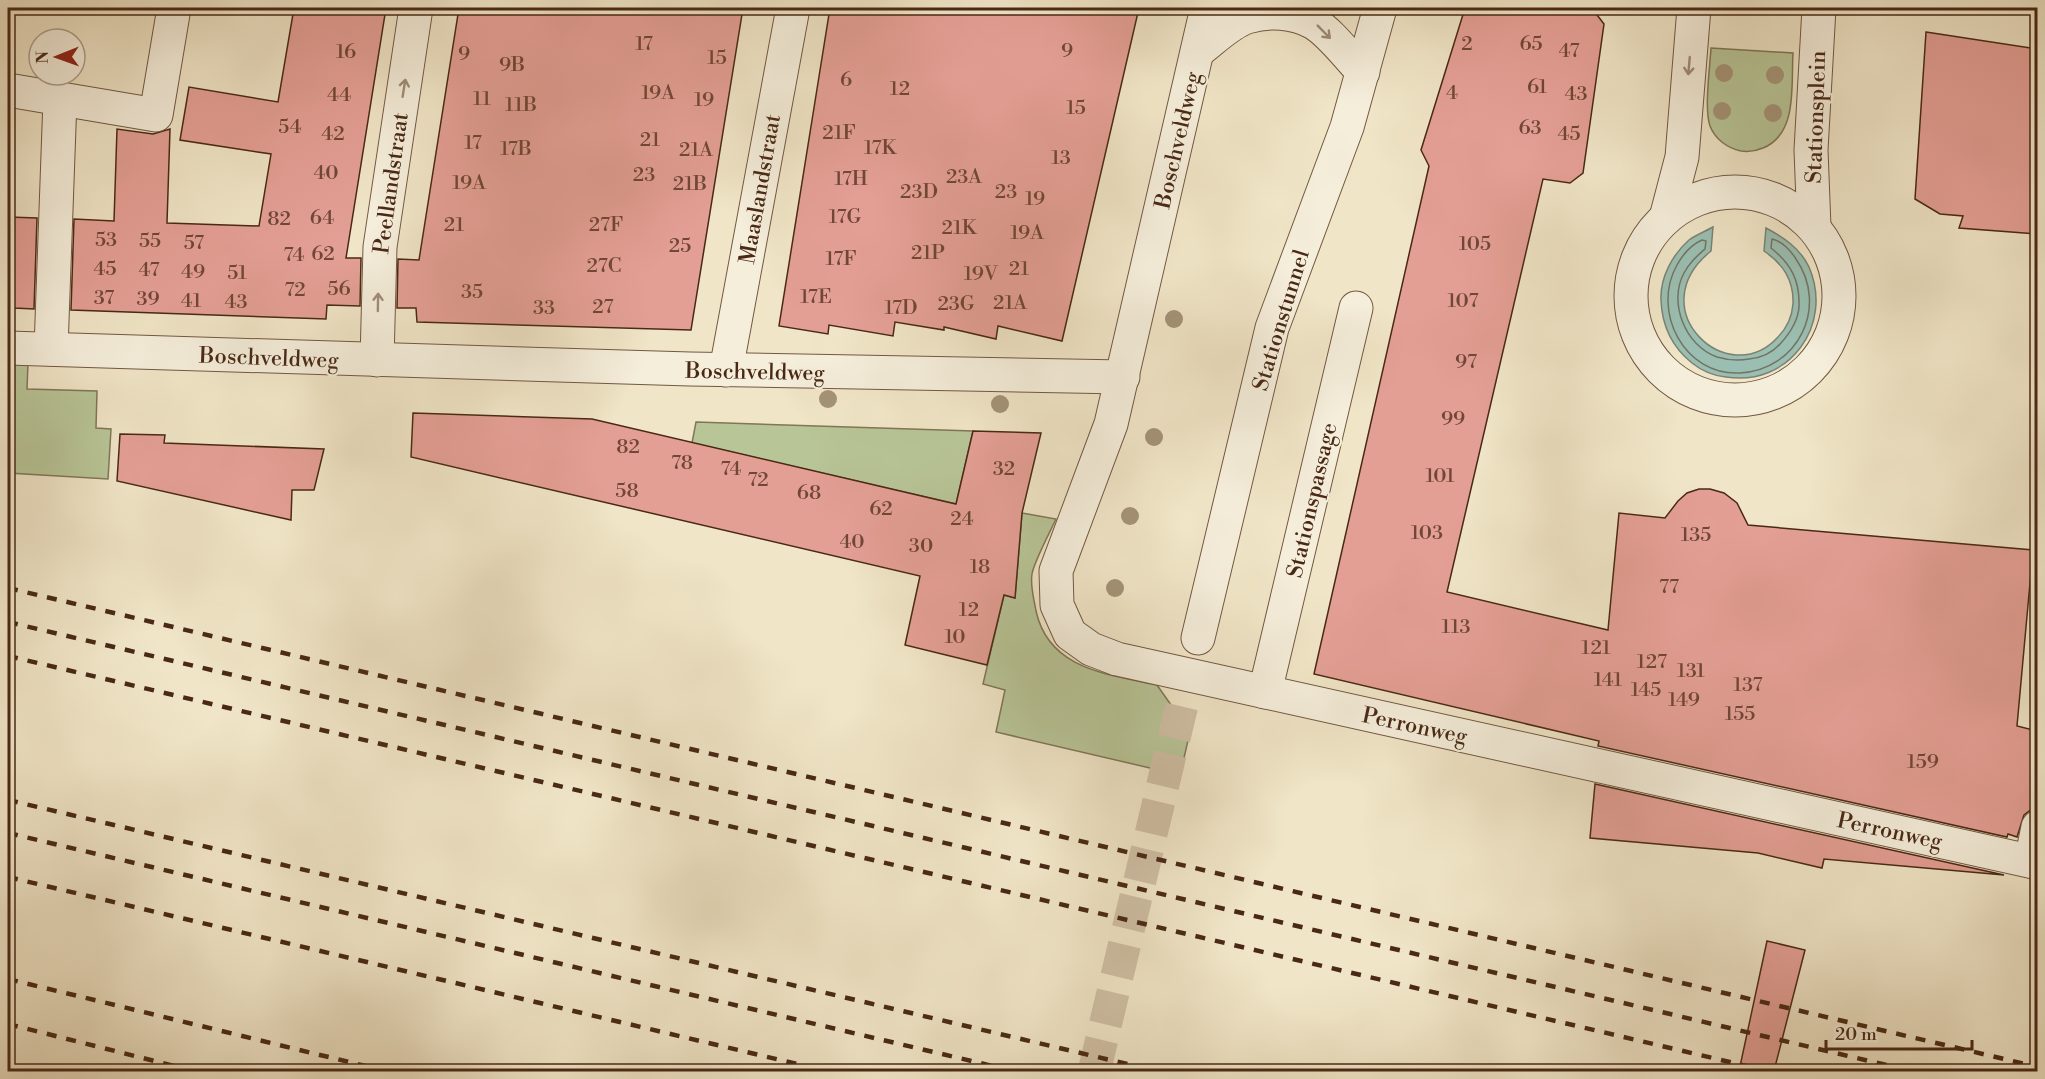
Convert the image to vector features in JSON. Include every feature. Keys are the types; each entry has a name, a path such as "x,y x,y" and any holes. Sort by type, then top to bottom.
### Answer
{"street":[{"path":"8,90 156,116 174,8"},
{"name":"Peellandstraat","path":"377,360 380,247 416,8"},
{"name":"Maaslandstraat","path":"726,370 793,8"},
{"name":"Boschveldweg","path":"8,348 726,370 1123,377 1207,8"},
{"name":"Stationstunnel","path":"1198,638 1272,328 1347,127 1380,8"},
{"name":"Stationsplein","path":"1666,218 1682,157 1694,8"},
{"name":"Stationsplein","path":"1814,227 1811,150 1819,8"},
{"path":"1198,51 1246,17 1271,13 1297,15 1316,24 1363,72"},
{"path":"51,349 60,99"},
{"name":"Stationsplein","path":"1728,192 1754,194 1789,206 1814,227 1832,257 1840,291 1836,326 1821,358 1793,384 1759,399 1721,401 1686,389 1656,366 1637,333 1631,296 1637,259 1657,226 1666,218 1692,200 1709,194 1728,192"},
{"name":"Stationspassage","path":"1265,692 1356,308"},
{"name":"Perronweg","path":"1123,377 1111,424 1056,571 1057,605 1070,634 1091,649 1117,659 2034,862"},
{"path":"2034,862 2037,827"}],"green space":[{"path":"1711,48 1793,53 1792,93 1787,120 1782,132 1763,148 1749,151 1736,150 1722,142 1712,131 1707,109"},
{"path":"8,361 28,362 27,389 97,391 96,428 111,429 108,479 8,473"},
{"path":"696,422 973,431 956,504 692,443"},
{"path":"1022,513 1056,519 1032,574 1033,597 1043,631 1054,646 1083,666 1157,685 1190,732 1180,775 996,732 1005,690 983,684 1004,595 1015,598"}],"water":[{"path":"1713,227 1711,251 1691,274 1684,297 1687,318 1699,336 1716,349 1736,355 1758,351 1778,337 1792,313 1792,287 1786,273 1777,261 1764,251 1766,228 1790,244 1801,254 1809,267 1815,289 1815,310 1810,330 1800,348 1787,362 1769,372 1749,378 1717,376 1708,373 1685,357 1669,336 1663,319 1661,300 1668,267 1689,240"}],"building":[{"path":"294,8 386,8 346,258 361,258 360,306 327,305 326,319 71,310 74,219 114,221 117,129 153,134 170,129 167,223 259,226 271,154 180,140 189,87 278,102"},
{"path":"459,8 743,8 691,330 417,322 416,308 397,308 398,259 419,260"},
{"path":"830,8 1139,8 1062,341 998,326 996,339 944,327 944,330 895,322 893,336 829,325 828,334 779,326"},
{"path":"1465,8 1571,8 1594,11 1604,24 1583,173 1570,183 1543,179 1447,592 1608,630 1619,513 1665,518 1687,493 1699,489 1724,493 1737,503 1748,525 2033,550 2017,726 2037,731 2037,809 2032,809 2024,815 2017,837 2008,834 2007,837 1598,746 1599,741 1314,674 1429,166 1421,150"},
{"path":"1926,32 2037,49 2037,234 1959,228 1963,216 1940,214 1915,199"},
{"path":"8,217 37,218 34,309 14,308 14,297 8,297"},
{"path":"413,413 592,419 956,504 973,431 1041,433 1022,513 1015,598 1004,595 987,665 905,645 920,576 411,457"},
{"path":"120,434 165,435 164,443 324,449 314,490 292,490 291,520 117,481"},
{"path":"1595,784 2004,875 1824,859 1822,868 1758,853 1590,838"},
{"path":"1767,941 1805,950 1774,1071 1739,1071"}],"tunnel":[{"path":"1094,1072 1198,638"}],"railway":[{"path":"8,588 2038,1067"},
{"path":"8,622 1916,1072"},
{"path":"8,656 1772,1072"},
{"path":"8,800 1161,1072"},
{"path":"8,833 1018,1072"},
{"path":"8,877 831,1072"},
{"path":"8,979 390,1072"},
{"path":"8,1024 198,1072"}]}
